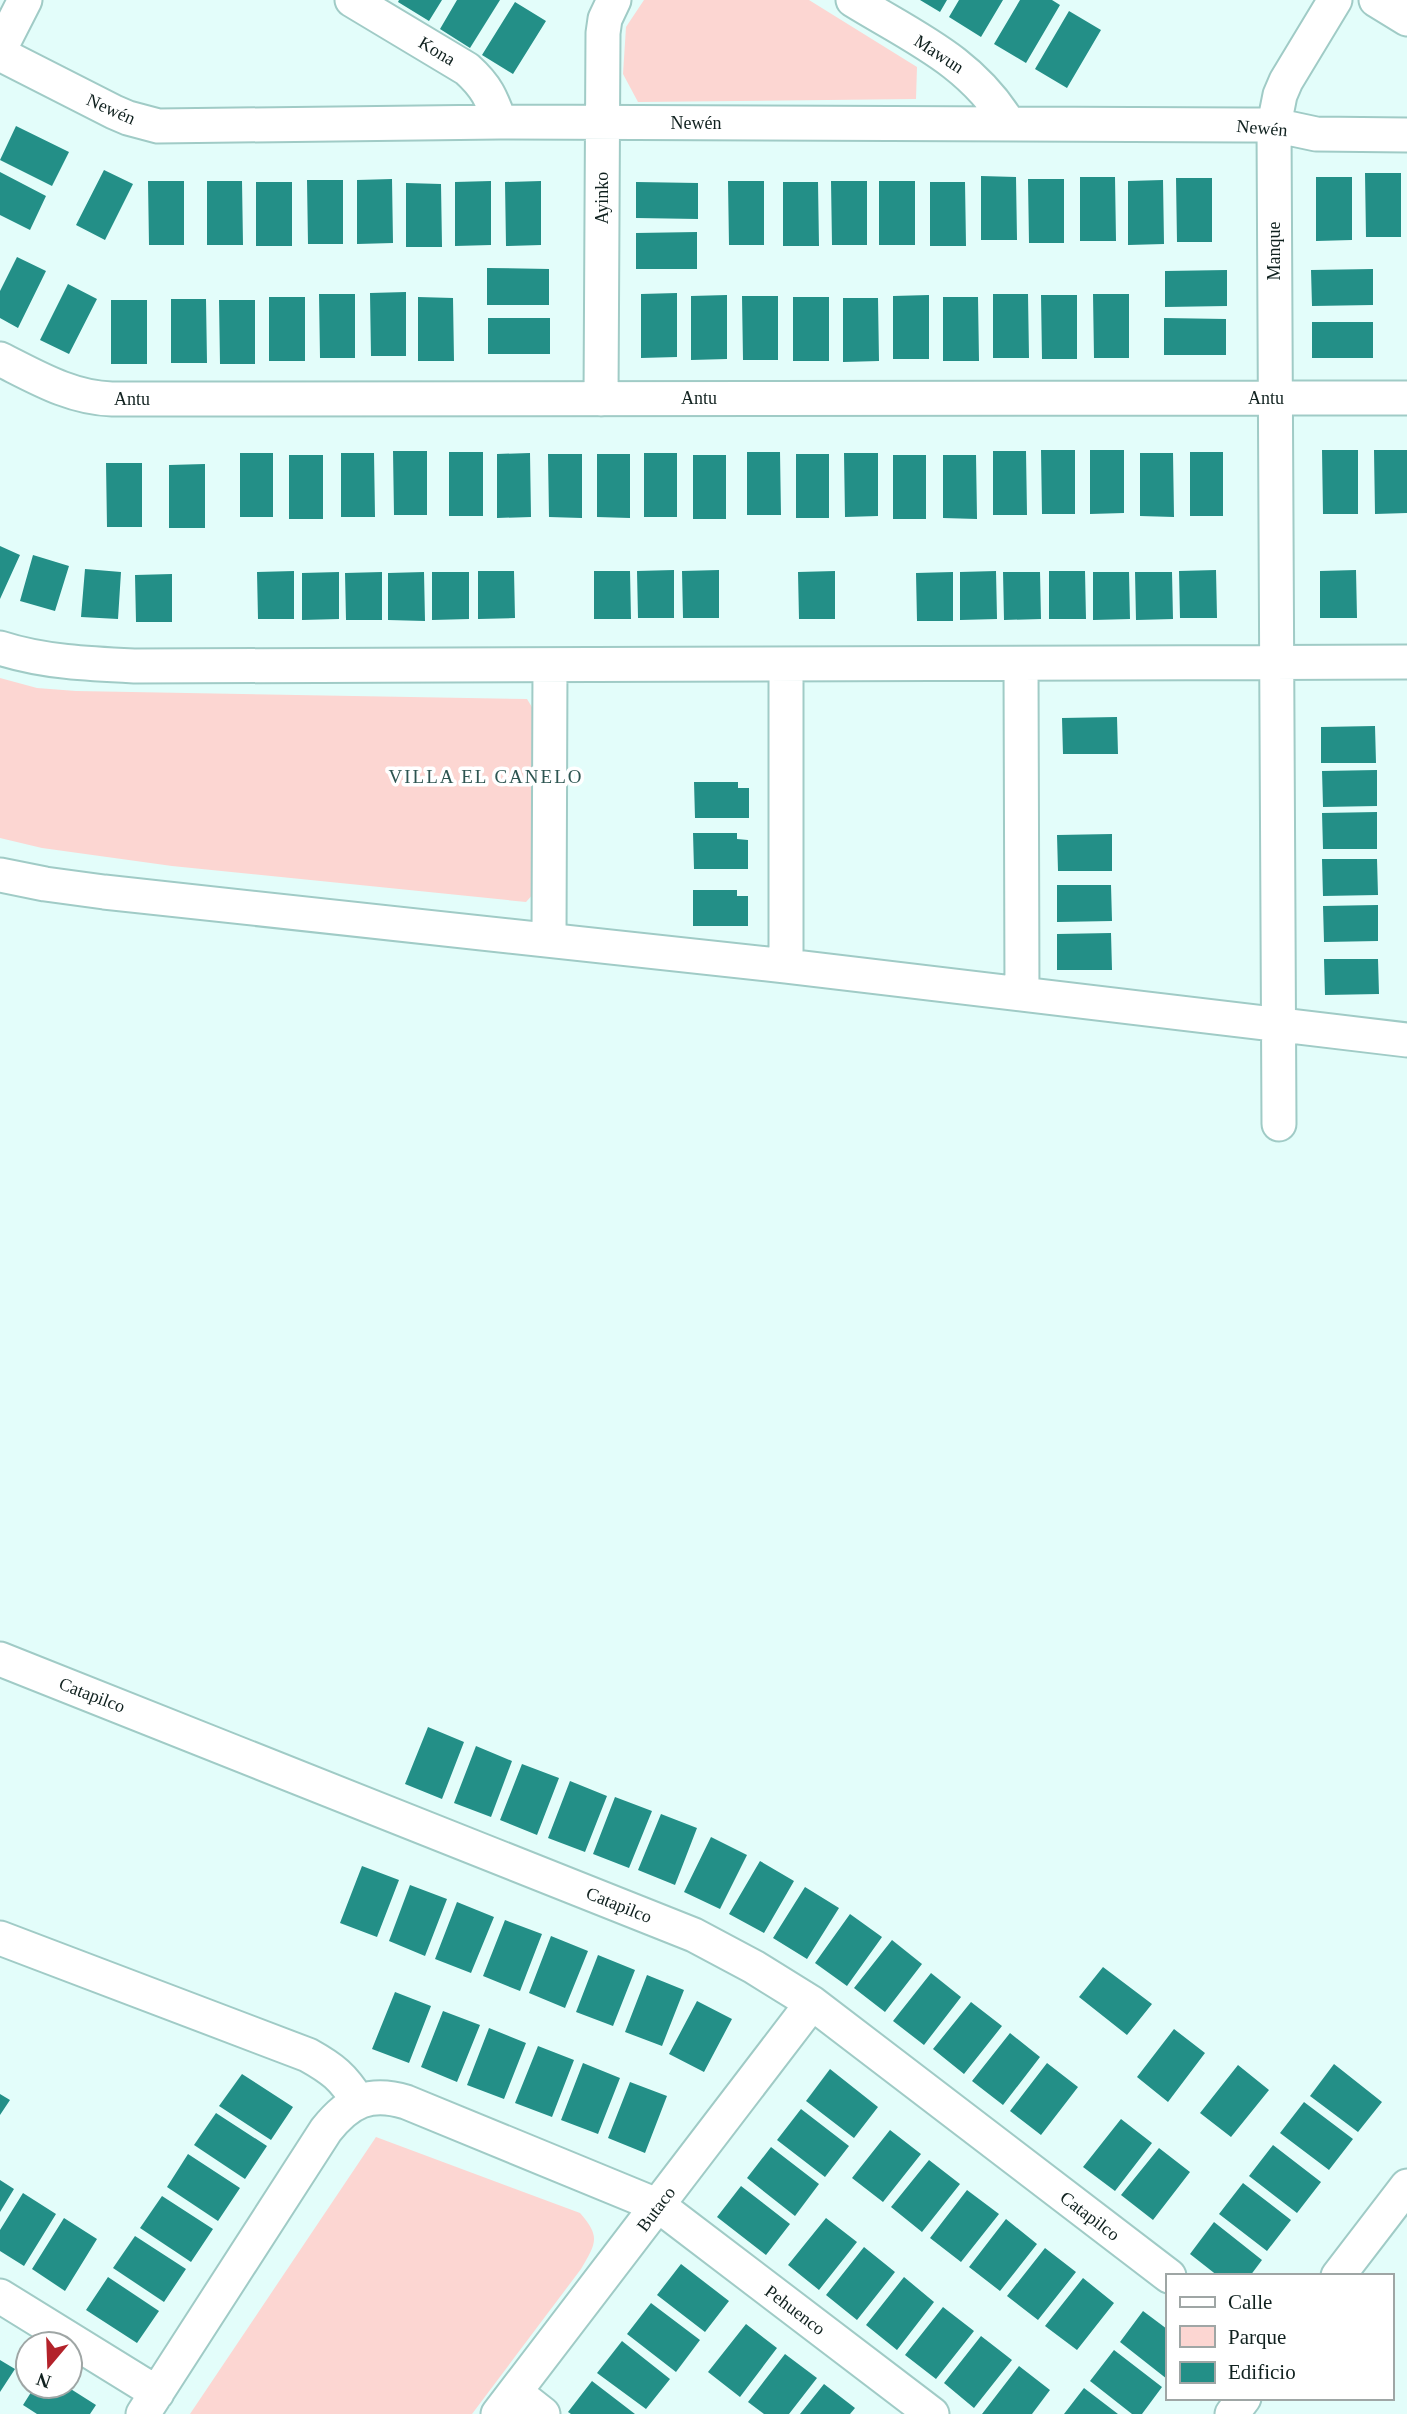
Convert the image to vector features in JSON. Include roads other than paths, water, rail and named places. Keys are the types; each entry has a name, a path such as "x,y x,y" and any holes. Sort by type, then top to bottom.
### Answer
{"street":[{"path":"0,51 25,0"},
{"name":"Kona","path":"352,0 467,69 490,94 500,122"},
{"name":"Ayinko","path":"601,399 603,33 605,19 614,0"},
{"name":"Mawun","path":"853,0 950,58 987,92 1009,124"},
{"name":"Manque","path":"1279,1124 1274,125 1280,95 1286,81 1335,0"},
{"path":"1376,0 1407,19"},
{"name":"Newén","path":"0,51 114,112 158,126 500,122 1274,125 1316,134 1407,135"},
{"name":"Antu","path":"0,359 59,388 99,399 1407,398"},
{"path":"0,648 90,664 135,666 1407,662"},
{"path":"786,664 786,966"},
{"path":"1021,664 1022,994"},
{"path":"549,939 550,665"},
{"path":"0,875 104,892 549,939 1407,1040"},
{"name":"Catapilco","path":"2,1663 694,1935 754,1967 812,2003 1166,2274"},
{"path":"0,1938 308,2055 344,2078 358,2101 346,2108 326,2130 150,2404 0,2296"},
{"name":"Butaco","path":"507,2403 812,2003"},
{"name":"Pehuenco","path":"358,2101 391,2097 406,2102 659,2206 932,2414"},
{"path":"1340,2274 1407,2186"},
{"path":"1231,2414 1242,2400"},
{"path":"507,2403 543,2414"}],"district":[{"name":"VILLA EL CANELO","path":"486,776"}]}
